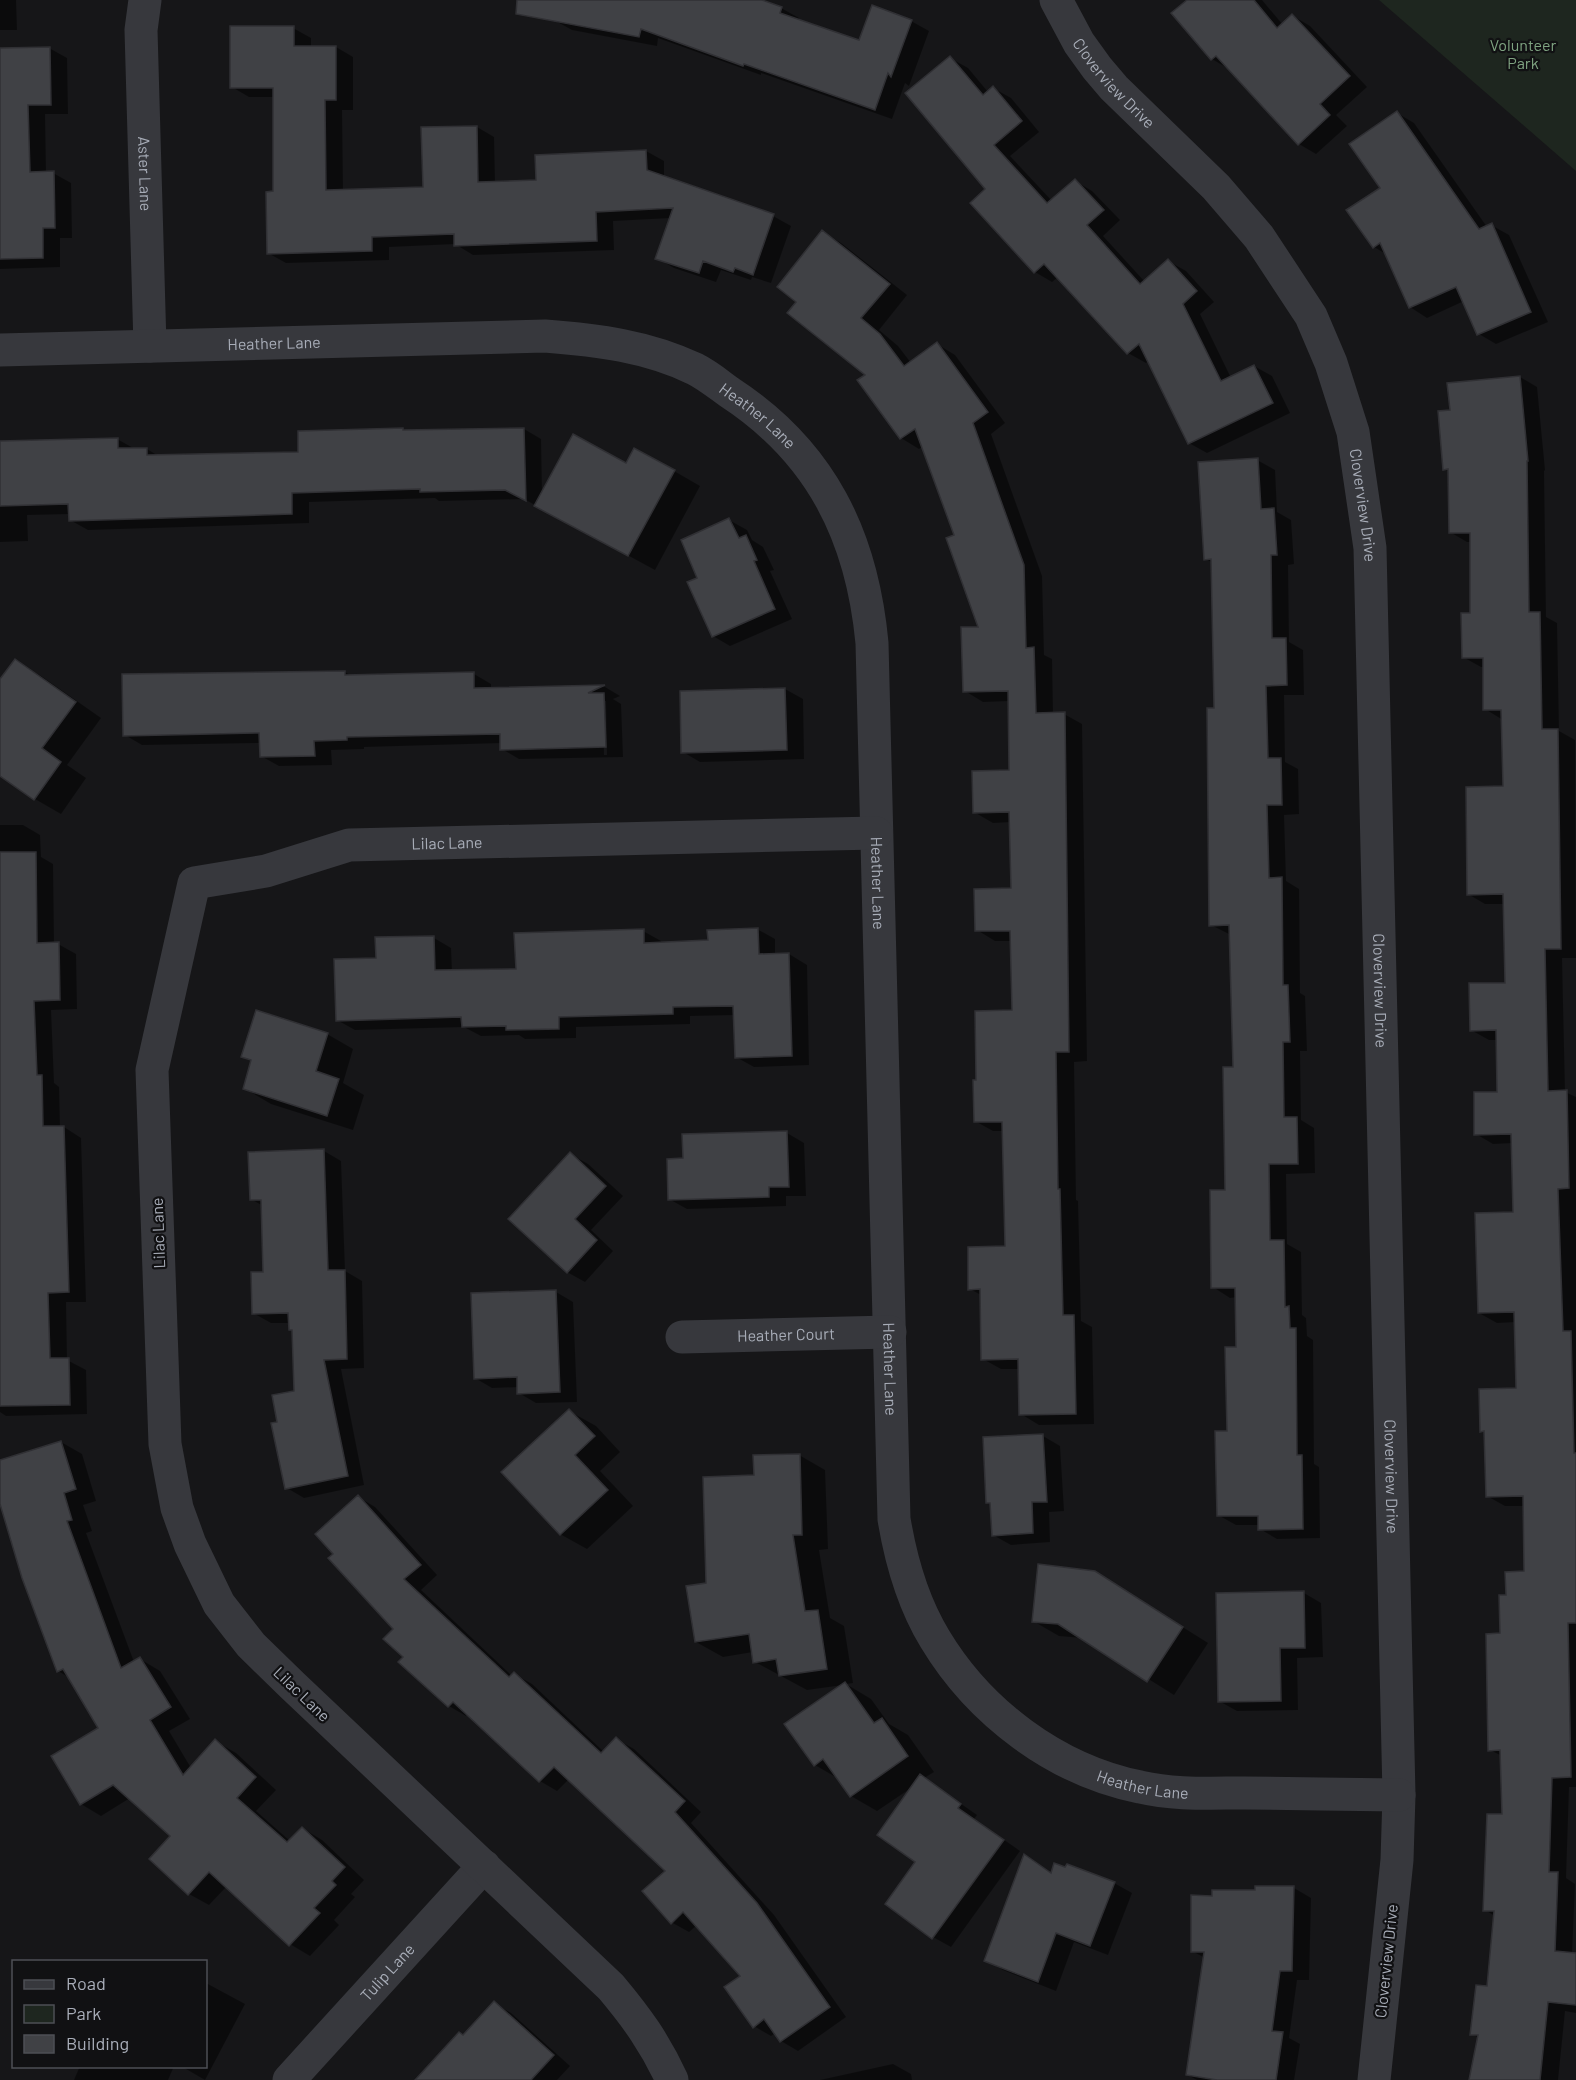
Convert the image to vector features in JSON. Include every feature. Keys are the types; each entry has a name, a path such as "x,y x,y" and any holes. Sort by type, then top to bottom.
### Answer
{"street":[{"name":"Aster Lane","path":"145,0 141,30 150,346"},
{"name":"Cloverview Drive","path":"1056,0 1079,43 1097,68 1114,88 1216,187 1259,237 1289,280 1311,316 1331,363 1353,432 1370,548 1399,1795 1397,1860 1374,2080"},
{"name":"Heather Lane","path":"0,350 545,336 600,340 639,349 696,369 750,405 782,433 810,464 835,506 852,544 869,611 872,643 894,1519 900,1554 915,1599 934,1638 960,1676 986,1703 1025,1737 1057,1757 1102,1776 1139,1787 1178,1793 1399,1795"},
{"name":"Lilac Lane","path":"672,2080 638,2019 611,1987 251,1645 219,1604 190,1544 177,1508 165,1444 152,1070 194,883 266,871 349,845 876,833"},
{"name":"Heather Court","path":"681,1337 890,1332"},
{"name":"Tulip Lane","path":"289,2080 484,1866"}],"green space":[{"name":"Volunteer Park","path":"1379,0 1576,0 1576,171"}],"building":[{"path":"517,0 762,0 782,7 780,13 859,40 872,5 912,20 891,77 888,73 875,110 641,29 639,37 516,14"},
{"path":"1187,0 1254,0 1277,28 1292,14 1350,76 1320,104 1330,115 1298,145 1216,56 1211,60 1171,13"},
{"path":"230,26 294,26 294,46 336,46 336,100 325,100 326,190 423,187 421,127 477,126 478,182 536,180 535,155 646,150 647,170 774,214 753,275 735,268 733,272 703,261 699,273 655,259 673,208 596,212 597,241 454,246 454,234 372,237 372,251 267,254 266,192 273,191 273,88 230,88"},
{"path":"50,47 51,105 28,105 30,172 54,171 55,228 43,228 43,258 0,259 0,48"},
{"path":"950,56 983,95 993,86 1022,121 994,145 1047,203 1075,179 1104,210 1087,225 1140,284 1168,259 1197,291 1183,304 1221,381 1254,365 1273,403 1188,444 1139,344 1127,354 1044,264 1034,273 970,203 985,189 905,93"},
{"path":"1397,111 1479,229 1492,223 1531,312 1477,335 1456,287 1409,308 1380,243 1373,248 1346,210 1380,188 1349,144"},
{"path":"822,230 890,284 861,318 880,334 904,366 937,342 988,412 973,423 1024,565 1026,648 1034,647 1036,713 1065,712 1069,1052 1056,1052 1058,1189 1060,1189 1063,1315 1074,1315 1076,1414 1019,1415 1018,1359 981,1360 980,1289 968,1290 968,1247 1005,1246 1002,1122 974,1122 973,1080 976,1080 975,1011 1012,1010 1010,931 975,931 974,889 1011,888 1009,812 973,813 972,771 1009,770 1008,691 963,692 961,627 978,627 946,538 954,535 915,429 900,439 857,380 865,375 787,313 796,302 777,287"},
{"path":"1520,376 1528,461 1529,612 1540,612 1542,729 1558,729 1561,949 1545,949 1548,1091 1567,1090 1569,1188 1558,1189 1563,1331 1571,1331 1574,1453 1576,1453 1576,1623 1568,1623 1571,1777 1552,1778 1549,1872 1558,1872 1555,1951 1576,1953 1576,2005 1548,2002 1540,2080 1469,2080 1478,2035 1470,2035 1476,1985 1487,1986 1494,1911 1483,1911 1487,1814 1502,1814 1500,1750 1488,1751 1486,1634 1500,1633 1499,1595 1506,1595 1505,1572 1524,1571 1523,1496 1486,1497 1484,1431 1480,1432 1479,1389 1516,1388 1514,1312 1478,1313 1475,1213 1513,1212 1511,1134 1474,1135 1474,1092 1497,1092 1496,1030 1470,1031 1469,983 1505,983 1503,894 1467,895 1466,787 1503,786 1501,710 1483,710 1483,658 1462,658 1461,613 1470,613 1470,533 1449,533 1448,469 1443,470 1438,411 1450,410 1447,383"},
{"path":"403,428 403,430 524,428 526,501 505,490 420,492 420,489 292,493 292,514 69,521 68,504 0,506 0,441 118,438 118,448 147,448 147,455 298,452 298,431"},
{"path":"573,434 626,463 634,448 675,470 628,556 534,506"},
{"path":"1258,458 1261,509 1274,508 1277,555 1271,555 1272,638 1286,638 1287,685 1266,686 1268,758 1281,758 1282,805 1267,805 1269,878 1282,877 1283,985 1288,985 1290,1042 1283,1042 1284,1117 1297,1117 1298,1164 1269,1164 1270,1240 1284,1240 1285,1307 1289,1306 1290,1328 1296,1328 1297,1455 1302,1455 1303,1529 1258,1530 1258,1516 1217,1516 1215,1431 1227,1431 1225,1347 1236,1347 1235,1288 1211,1288 1210,1190 1225,1190 1223,1067 1233,1067 1229,925 1209,926 1207,708 1214,708 1211,559 1204,560 1198,462"},
{"path":"729,518 739,538 746,535 757,560 754,561 775,609 712,637 687,582 697,578 681,540"},
{"path":"15,659 76,702 42,748 61,762 34,800 0,776 0,679"},
{"path":"345,671 345,675 474,672 474,688 605,685 588,693 604,693 606,747 500,750 500,734 347,737 347,740 314,741 315,756 260,757 259,733 123,736 122,674"},
{"path":"785,688 787,750 681,753 680,691"},
{"path":"0,852 36,852 37,943 59,942 60,1000 34,1001 37,1075 42,1075 43,1126 64,1126 69,1292 48,1293 50,1358 69,1358 70,1405 0,1406"},
{"path":"758,928 759,954 789,953 792,1056 735,1058 733,1006 673,1007 673,1014 559,1017 559,1029 506,1030 506,1026 462,1027 461,1017 336,1021 334,959 376,958 375,937 434,936 435,970 516,969 514,933 644,929 644,943 708,940 707,930"},
{"path":"256,1010 328,1033 316,1071 339,1079 327,1116 243,1089 251,1060 241,1057"},
{"path":"787,1131 789,1187 769,1187 769,1197 668,1200 667,1159 683,1158 682,1134"},
{"path":"324,1149 328,1270 345,1270 347,1359 324,1360 348,1476 285,1489 271,1423 277,1422 272,1395 294,1391 292,1330 289,1330 288,1313 252,1314 251,1272 263,1272 261,1200 250,1200 248,1152"},
{"path":"570,1152 606,1186 575,1219 597,1240 567,1273 508,1219"},
{"path":"556,1290 560,1392 517,1394 517,1377 474,1379 471,1293"},
{"path":"569,1409 595,1436 575,1455 608,1490 560,1535 501,1472"},
{"path":"1043,1434 1047,1502 1032,1502 1033,1533 992,1536 990,1503 986,1503 983,1437"},
{"path":"61,1441 76,1489 64,1493 72,1520 67,1521 121,1668 140,1657 171,1707 150,1720 183,1775 215,1739 256,1777 237,1798 287,1842 302,1827 345,1867 332,1881 336,1885 314,1908 320,1913 289,1946 209,1872 188,1895 149,1859 170,1836 113,1785 80,1805 51,1756 98,1728 63,1669 57,1672 22,1578 0,1504 0,1460"},
{"path":"800,1454 802,1535 793,1535 805,1611 818,1610 827,1669 779,1676 776,1659 753,1663 749,1634 695,1642 686,1586 706,1583 703,1477 754,1475 753,1455"},
{"path":"358,1495 421,1565 404,1579 509,1677 514,1672 601,1753 616,1737 685,1801 675,1812 757,1903 830,2007 780,2042 764,2019 753,2028 724,1987 740,1976 683,1912 671,1924 642,1891 665,1871 554,1767 539,1782 453,1702 448,1707 398,1662 403,1657 383,1639 393,1629 328,1558 333,1554 315,1534"},
{"path":"1038,1564 1095,1571 1183,1627 1147,1682 1058,1624 1032,1622"},
{"path":"1304,1591 1305,1648 1280,1648 1281,1701 1218,1702 1216,1593"},
{"path":"845,1682 874,1723 882,1718 908,1756 850,1797 823,1759 814,1766 784,1724"},
{"path":"920,1774 961,1804 958,1808 1004,1840 932,1939 885,1904 915,1862 877,1835"},
{"path":"1024,1854 1051,1873 1054,1863 1065,1867 1067,1864 1115,1882 1090,1946 1056,1933 1038,1982 984,1961"},
{"path":"1255,1886 1294,1886 1292,1971 1280,1971 1272,2031 1283,2032 1276,2080 1217,2080 1186,2075 1204,1952 1191,1952 1191,1895 1212,1896 1212,1890 1255,1890"},
{"path":"494,2001 554,2055 531,2080 415,2080 459,2032 463,2035"}]}
